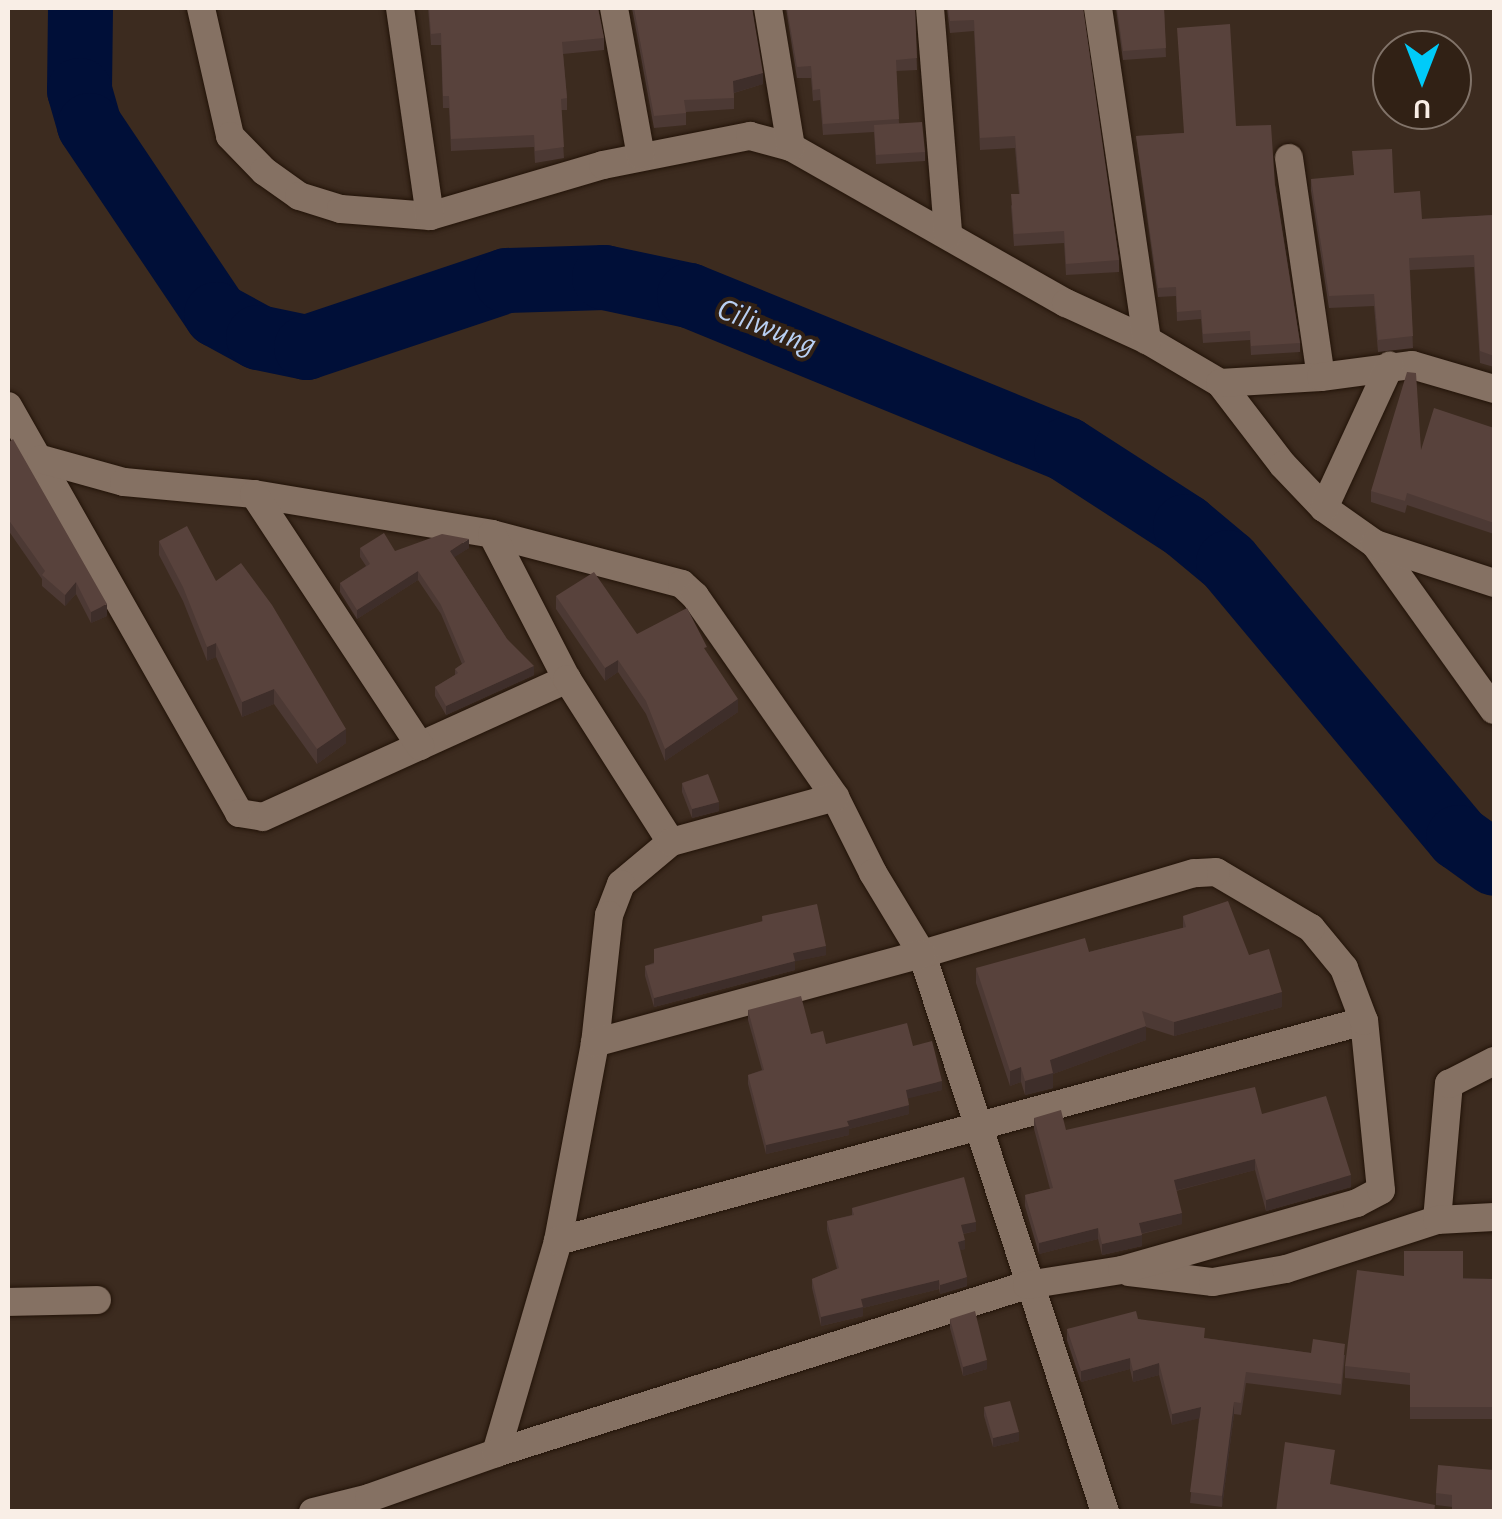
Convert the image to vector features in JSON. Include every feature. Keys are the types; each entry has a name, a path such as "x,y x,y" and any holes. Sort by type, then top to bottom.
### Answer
{"street":[{"path":"201,8 230,136 264,171 299,196 340,209 430,216 641,156 750,136 791,147 1066,303 1147,340 1220,383 1283,465 1324,508 1376,544 1494,583"},
{"path":"400,8 430,216"},
{"path":"614,8 641,156"},
{"path":"768,8 791,147"},
{"path":"930,8 948,234"},
{"path":"1098,8 1147,340"},
{"path":"1289,158 1321,378"},
{"path":"1220,383 1321,378 1390,365 1412,365 1494,389"},
{"path":"1324,508 1390,365"},
{"path":"8,406 240,814 264,817 567,679"},
{"path":"41,459 124,482 254,494 492,534 682,584 695,596 835,797 873,873 922,954 974,1124 1104,1512"},
{"path":"254,494 420,746"},
{"path":"492,534 567,679 671,842"},
{"path":"1376,544 1494,710"},
{"path":"496,1453 558,1241 596,1042 608,915 620,884 671,842 835,797"},
{"path":"313,1512 369,1498 496,1453 1027,1285 1122,1270 1358,1204 1381,1190 1364,1021 1344,968 1312,928 1216,872 1194,873 922,954 596,1042"},
{"path":"558,1241 974,1124 1364,1021"},
{"path":"1437,1220 1449,1084 1494,1061"},
{"path":"1122,1270 1185,1282 1213,1282 1286,1269 1437,1220 1494,1218"},
{"path":"8,1302 96,1300"}],"building":[{"path":"429,8 598,8 604,38 562,42 567,98 561,99 564,147 535,151 534,135 451,139 449,96 443,96 441,33 431,34"},
{"path":"634,8 752,8 763,73 733,81 734,98 684,100 686,113 654,116"},
{"path":"787,8 915,8 917,58 896,60 899,119 823,124 820,89 813,90 811,66 797,67"},
{"path":"948,8 1083,8 1119,260 1066,264 1064,231 1014,234 1011,194 1020,194 1015,136 980,138 974,20 950,21"},
{"path":"1117,8 1164,8 1166,48 1123,51"},
{"path":"1230,24 1236,126 1271,125 1275,185 1300,343 1251,346 1250,331 1203,334 1201,310 1177,312 1176,287 1158,288 1136,136 1184,133 1177,28"},
{"path":"922,122 925,152 876,155 874,125"},
{"path":"1392,149 1394,193 1420,191 1422,219 1494,215 1494,356 1480,351 1474,255 1409,258 1413,336 1378,340 1374,294 1329,296 1311,179 1354,175 1352,151"},
{"path":"1407,372 1416,373 1421,450 1434,408 1494,428 1494,523 1407,493 1405,501 1371,491"},
{"path":"13,439 107,604 91,612 76,582 65,595 42,575 45,571 8,519 8,443"},
{"path":"187,526 216,581 241,563 272,605 346,729 317,749 274,689 242,702 216,643 207,647 159,541"},
{"path":"384,533 395,551 442,534 469,539 450,551 507,639 534,666 446,706 435,687 458,673 455,669 465,662 441,605 418,571 357,610 340,583 370,564 360,548"},
{"path":"594,572 637,634 687,608 707,647 704,648 738,699 665,749 646,701 618,660 605,668 556,596"},
{"path":"708,774 719,802 692,809 682,783"},
{"path":"1228,901 1249,955 1269,949 1282,992 1174,1022 1142,1011 1146,1026 1050,1060 1053,1073 1025,1081 1021,1067 1010,1071 976,968 1085,938 1089,952 1186,927 1183,916"},
{"path":"817,904 826,946 793,953 795,961 654,998 645,966 654,964 654,949 763,921 762,916"},
{"path":"801,996 811,1034 823,1031 826,1044 907,1023 913,1046 932,1041 942,1081 906,1090 909,1105 847,1121 849,1126 766,1145 748,1075 764,1070 748,1010"},
{"path":"1255,1087 1262,1114 1326,1096 1351,1175 1266,1200 1255,1159 1174,1180 1182,1213 1139,1223 1142,1235 1102,1244 1098,1228 1039,1243 1025,1195 1053,1188 1034,1118 1061,1110 1066,1130"},
{"path":"964,1177 976,1222 961,1225 965,1240 958,1242 967,1277 861,1299 863,1307 821,1317 812,1279 839,1268 827,1221 854,1215 852,1208"},
{"path":"1404,1251 1463,1251 1463,1279 1494,1279 1494,1407 1410,1407 1410,1373 1345,1366 1357,1270 1404,1276"},
{"path":"975,1311 987,1360 963,1367 950,1319"},
{"path":"1136,1311 1138,1319 1205,1328 1204,1338 1311,1353 1313,1339 1345,1344 1341,1384 1246,1372 1241,1403 1234,1402 1222,1496 1190,1492 1201,1407 1172,1414 1159,1363 1133,1371 1130,1358 1081,1371 1067,1329"},
{"path":"1010,1401 1019,1432 993,1438 984,1407"},
{"path":"1285,1442 1335,1450 1330,1484 1435,1505 1434,1512 1276,1512"},
{"path":"1438,1465 1494,1470 1494,1512 1452,1512 1452,1495 1436,1493"}],"waterway":[{"name":"Ciliwung","path":"80,8 79,90 89,125 216,314 258,337 306,347 506,280 604,277 689,295 1066,449 1185,526 1228,562 1458,837 1494,863"}]}
